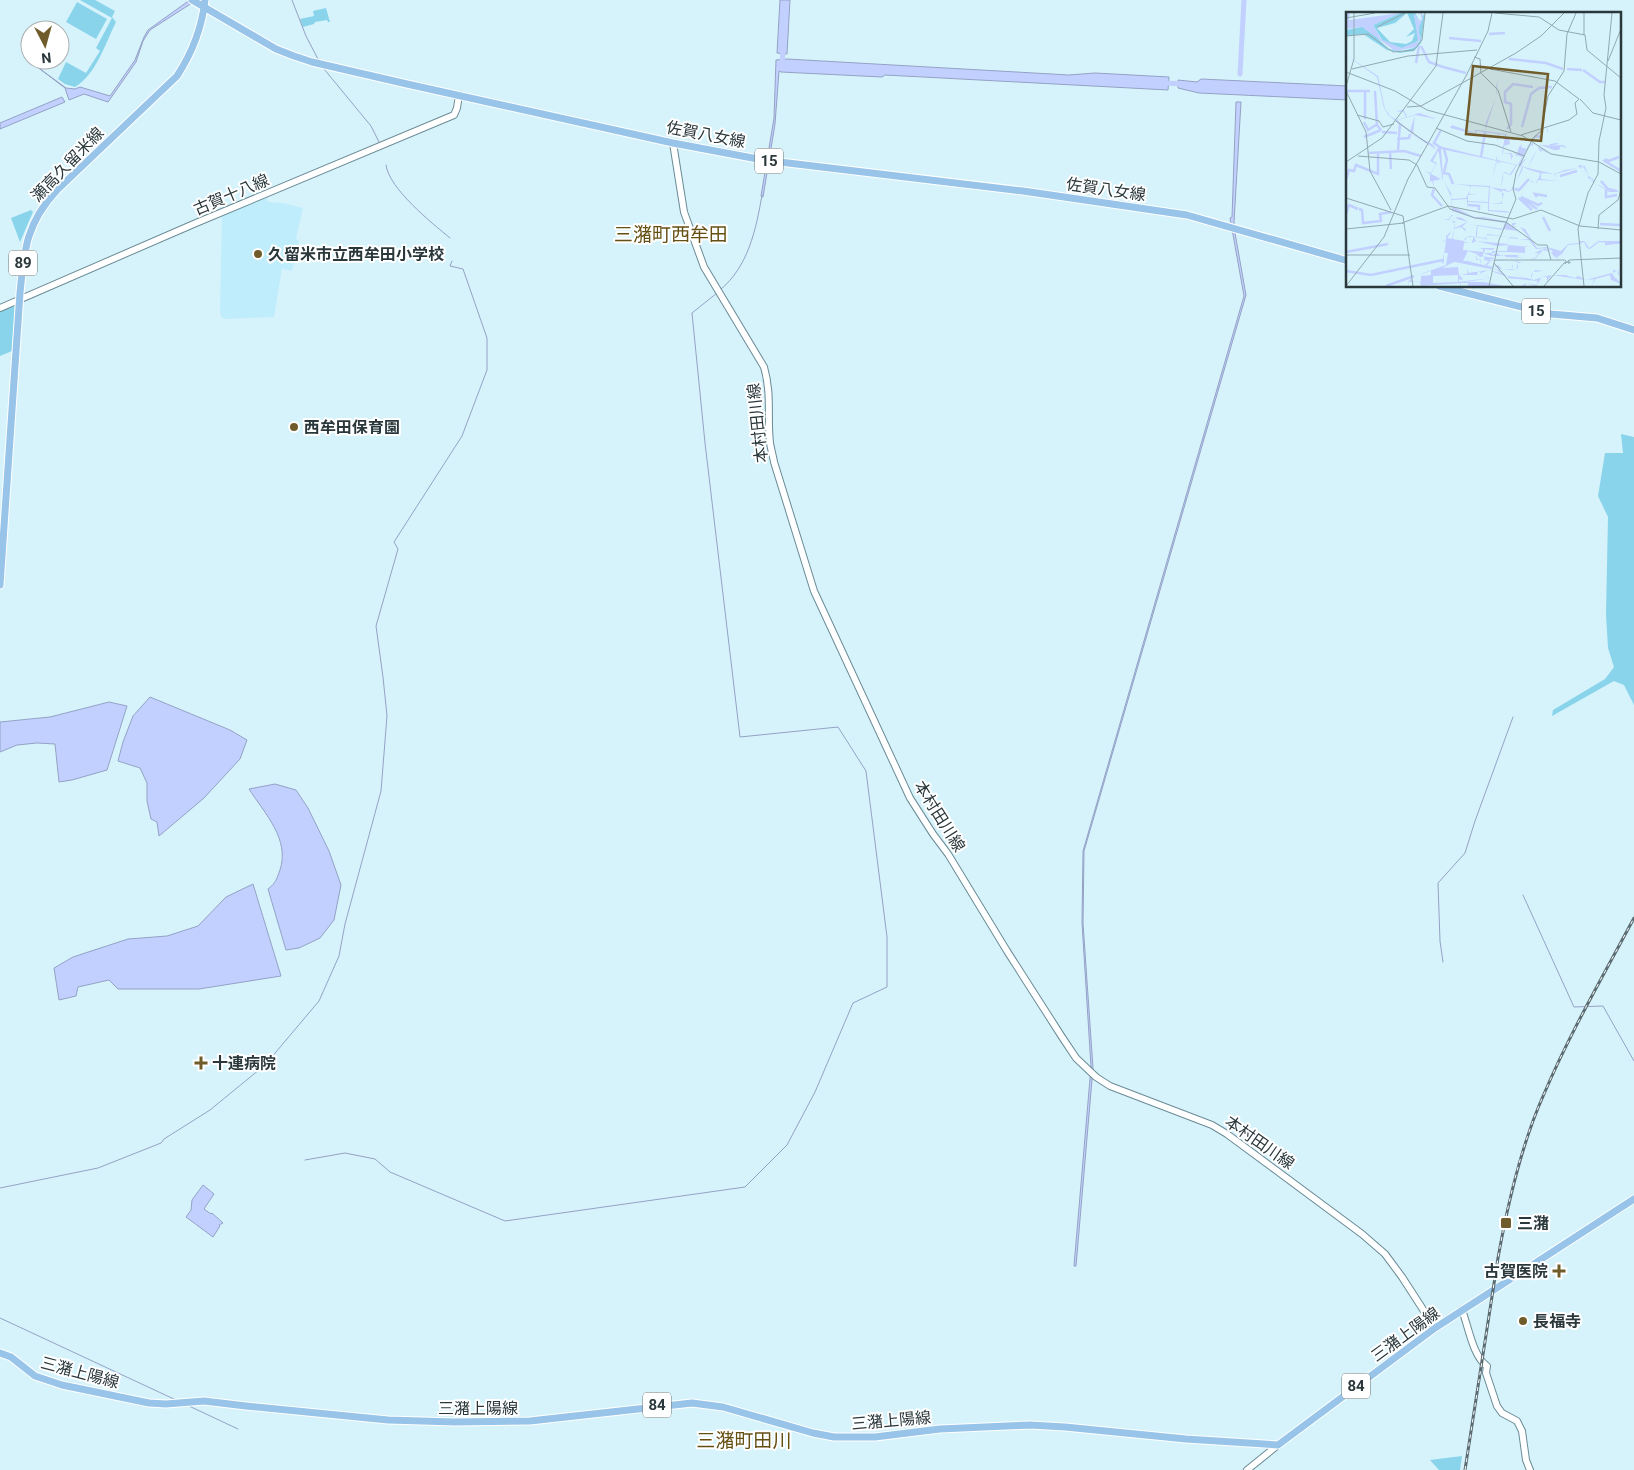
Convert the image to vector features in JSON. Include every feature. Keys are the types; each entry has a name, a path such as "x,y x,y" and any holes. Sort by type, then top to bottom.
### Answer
{"main road":[{"name":"佐賀八女線","path":"192,0 205,4 276,49 294,56 359,73 673,143 770,161 1023,191 1168,211 1346,260"},
{"name":"瀬高久留米線","path":"0,585 20,300 24,253 29,232 42,208 53,194 177,76 188,60 196,40 205,4"},
{"name":"古賀十八線","path":"0,308 196,223 454,115 458,108 459,95"},
{"name":"本村田川線","path":"673,143 684,212 704,267 764,367 768,382 770,443 774,462 814,591 910,798 948,854 1052,1022 1076,1058 1096,1077 1130,1095 1212,1125 1227,1134 1362,1234 1385,1254 1402,1276 1435,1328"},
{"name":"15","path":"1446,288 1529,310 1597,318 1634,330"},
{"name":"三潴上陽線","path":"0,1353 11,1357 35,1376 62,1385 149,1403 204,1401 388,1420 455,1422 530,1421 692,1402 723,1406 813,1433 834,1437 875,1438 940,1429 1030,1425 1278,1445 1435,1328 1634,1199"},
{"path":"1462,1310 1472,1341 1481,1361 1487,1366 1486,1373 1497,1406 1502,1414 1517,1421 1522,1430 1526,1460 1530,1470"},
{"path":"1247,1470 1278,1445"}],"shaded area":[{"path":"80,0 95,0 115,11 112,17 116,22 95,66 82,82 75,87 65,84 58,79 62,70 70,70 70,64 86,73 100,51 96,48 112,18"},
{"path":"780,0 790,0 787,54 777,53"},
{"path":"77,2 107,19 96,39 70,24 70,20 67,20"},
{"path":"187,2 192,3 150,30 143,41 136,62 108,102 84,94 69,100 65,88 41,70 66,88 75,89 80,87 110,96 135,60 144,37 148,30"},
{"path":"326,8 330,22 327,20 315,22 303,27 300,19 314,16 313,11"},
{"path":"787,59 1069,75 1095,73 1169,77 1168,90 779,71 775,124 763,197 761,196 774,118 776,60"},
{"path":"1201,79 1346,86 1346,100 1199,93 1178,88 1178,80 1197,82"},
{"path":"62,97 65,102 0,129 0,123"},
{"path":"1236,102 1241,102 1234,222 1246,295 1084,851 1083,923 1093,1068 1076,1266 1074,1266 1091,1067 1082,923 1083,851 1244,296 1230,218 1232,217"},
{"name":"久留米市立西牟田小学校","path":"267,196 268,202 283,203 303,208 296,239 299,240 292,271 282,269 274,317 224,319 221,317 220,312 222,215"},
{"path":"31,210 33,212 20,242 11,218"},
{"path":"13,306 15,308 12,351 0,356 0,311"},
{"path":"1621,434 1634,437 1634,705 1624,685 1614,681 1552,716 1553,710 1605,679 1614,667 1608,648 1606,615 1608,517 1598,496 1605,453 1623,453"},
{"path":"150,697 230,730 247,740 240,759 204,798 159,836 157,822 151,819 147,801 147,783 140,768 118,761 133,716"},
{"path":"109,702 127,706 107,770 59,782 55,744 17,745 0,752 0,722 50,717"},
{"path":"275,784 296,790 308,808 329,851 341,885 334,920 320,938 299,948 286,950 268,889 275,882 280,870 282,848 274,827 249,789"},
{"path":"253,884 281,976 199,989 118,989 109,980 78,987 76,996 59,1000 54,968 73,957 128,939 167,936 198,926 226,897"},
{"path":"203,1185 214,1194 204,1209 212,1213 223,1223 219,1225 213,1237 186,1217 191,1210 192,1200"},
{"path":"1462,1456 1460,1470 1439,1470 1430,1460"}],"waterway":[{"path":"292,0 306,36 319,61"},
{"path":"1240,74 1244,0"},
{"path":"783,48 783,65"},
{"path":"324,69 371,126 379,142"},
{"path":"1164,83 1185,84"},
{"path":"386,165 389,174 403,195 450,238"},
{"path":"720,290 730,281 744,259 757,221 762,195"},
{"path":"0,1188 98,1168 161,1143 164,1139 210,1110 265,1065 319,1001 339,956 345,924 381,791 387,716 376,626 398,549 394,542 462,436 487,370 487,338 463,269 450,266 452,261"},
{"path":"305,1160 345,1153 375,1159 390,1172 505,1221 745,1187 787,1145 815,1092 853,1003 887,987 887,937 866,771 838,727 740,737 705,443 692,313 717,293"},
{"path":"1443,962 1440,941 1438,883 1465,853 1513,717"},
{"path":"1523,895 1574,1007 1603,1006 1634,1061"},
{"path":"0,1318 176,1400"},
{"path":"189,1406 238,1429"}],"railway":[{"path":"1465,1470 1498,1258 1506,1216 1522,1154 1536,1113 1554,1071 1634,918"}],"place":[{"name":"久留米市立西牟田小学校","path":"258,254"},
{"name":"西牟田保育園","path":"294,427"},
{"name":"十連病院","path":"201,1063"},
{"name":"三潴","path":"1506,1223"},
{"name":"古賀医院","path":"1559,1271"},
{"name":"長福寺","path":"1523,1321"}],"district":[{"name":"三潴町西牟田","path":"671,234"},
{"name":"三潴町田川","path":"744,1440"}]}
